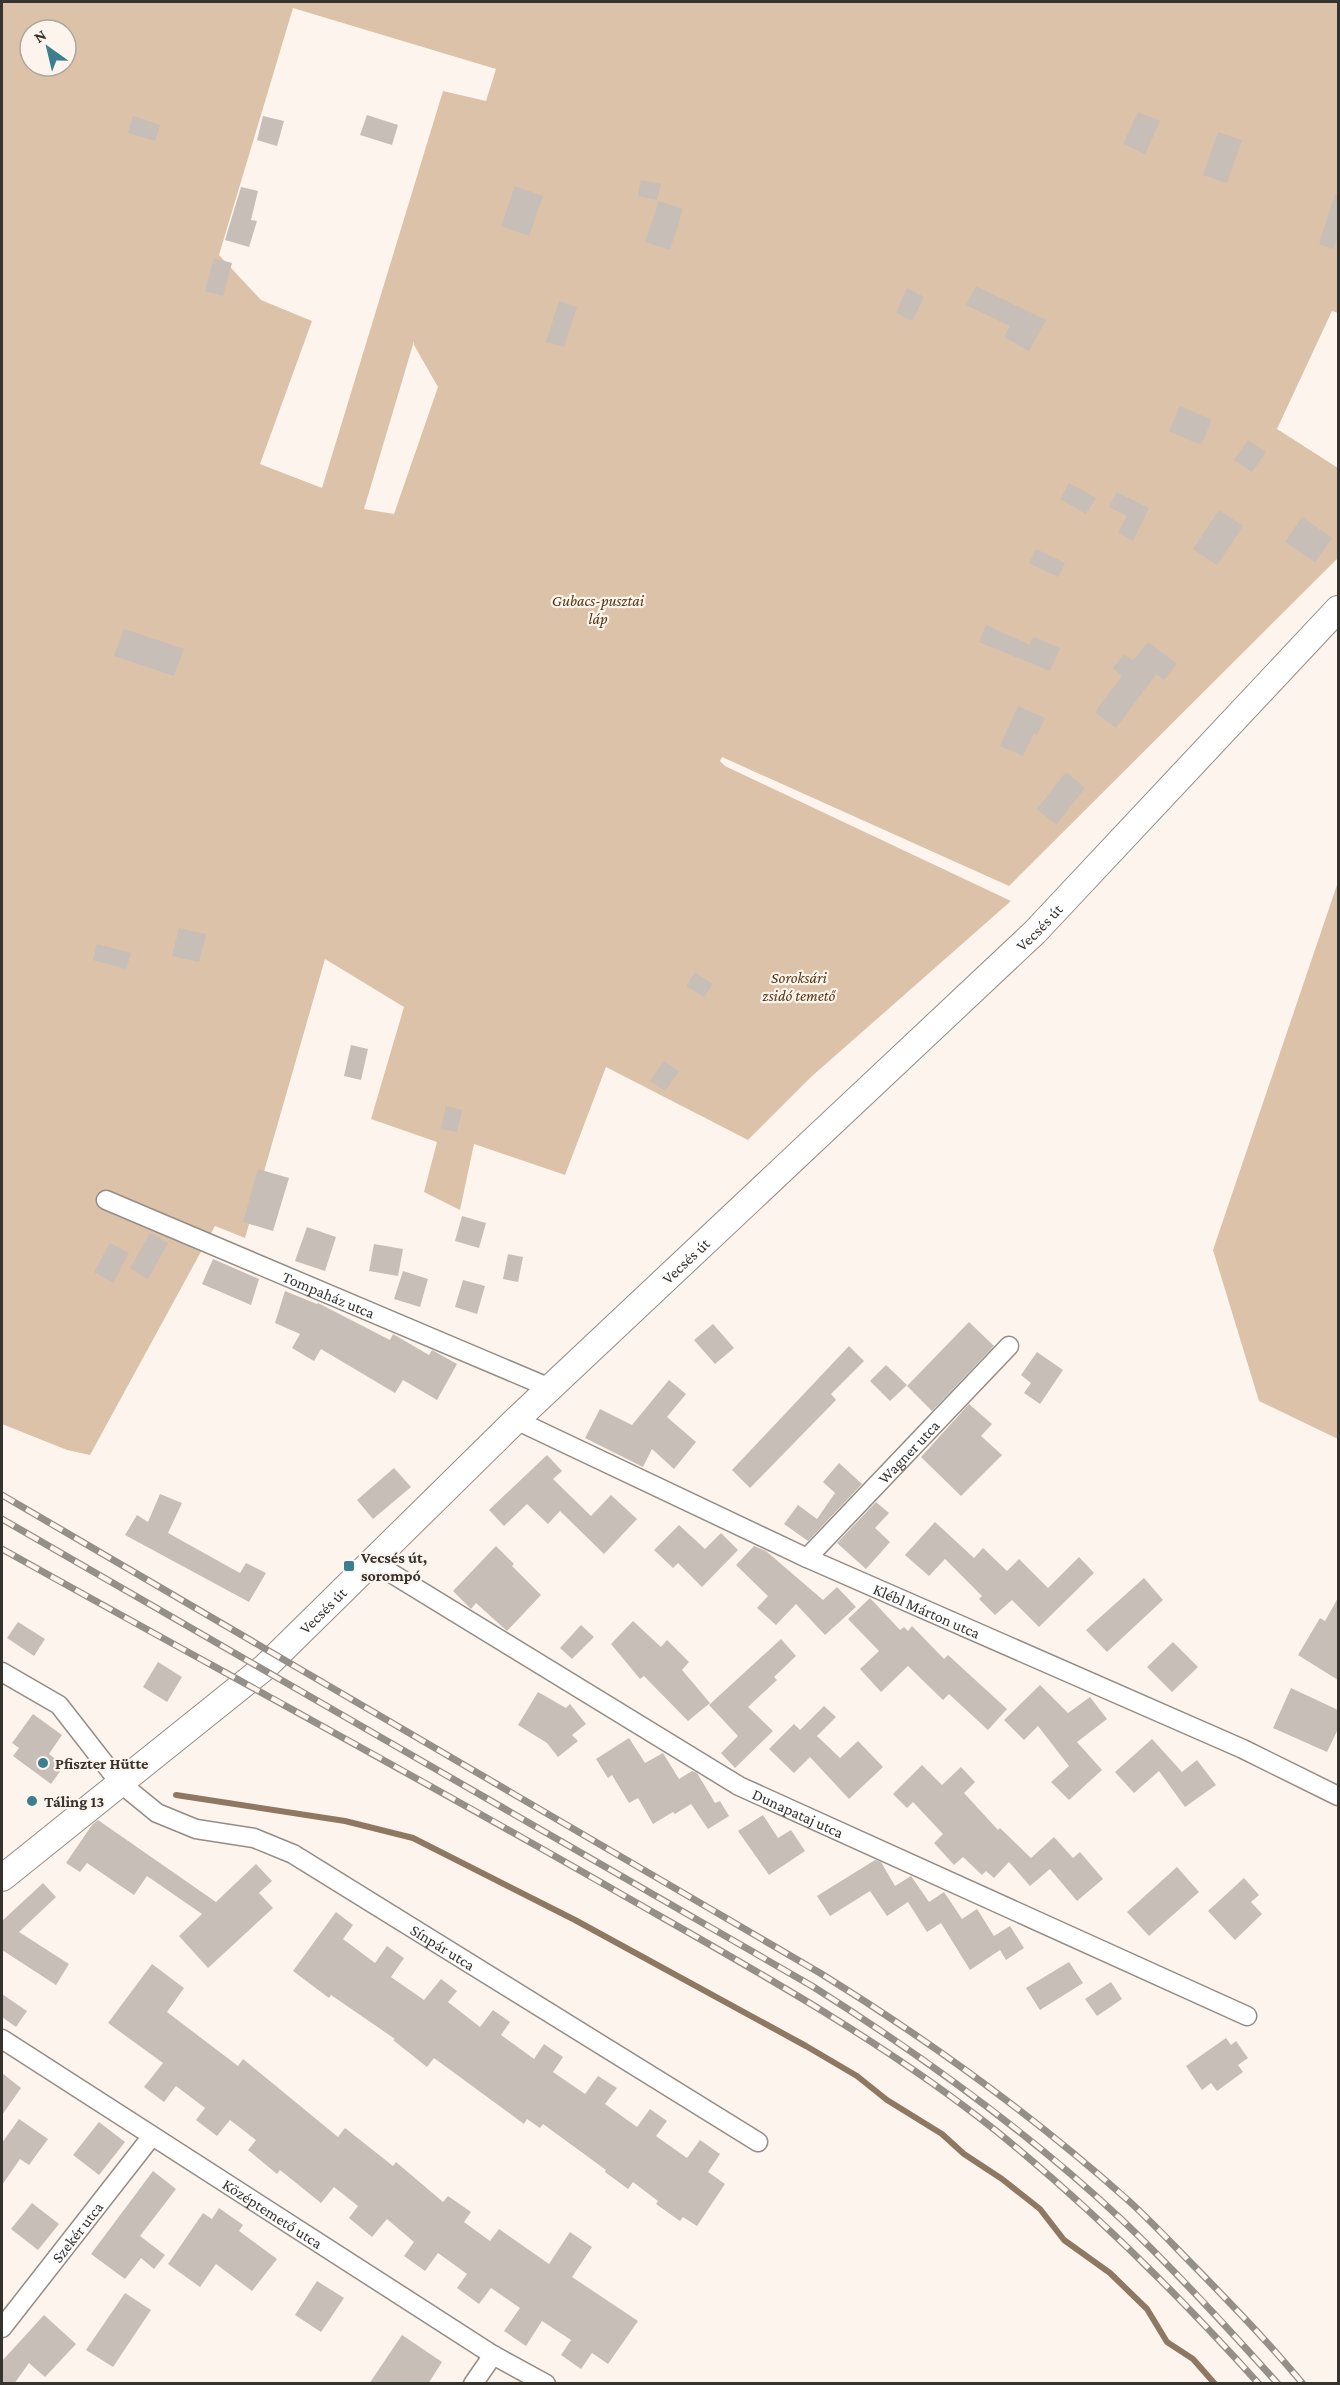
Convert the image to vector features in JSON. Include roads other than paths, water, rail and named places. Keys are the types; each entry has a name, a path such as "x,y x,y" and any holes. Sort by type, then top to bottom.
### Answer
{"street":[{"name":"Vecsés út","path":"2,1878 265,1667 516,1420 1035,932 1338,609"},
{"name":"Tompaház utca","path":"106,1200 550,1388"},
{"name":"Wagner utca","path":"807,1558 1009,1346"},
{"name":"Klébl Márton utca","path":"516,1420 807,1558 1337,1791"},
{"name":"Dunapataj utca","path":"373,1562 739,1786 1247,2016"},
{"name":"Sínpár utca","path":"2,1672 59,1705 119,1782 157,1813 196,1829 254,1838 293,1854 758,2142"},
{"name":"Középtemető utca","path":"2,2039 493,2355 546,2384"},
{"name":"Szekér utca","path":"2,2328 152,2136"},
{"path":"473,2384 493,2355"}],"waterway":[{"path":"176,1795 345,1821 413,1838 575,1920 806,2046 857,2076 887,2100 942,2134 964,2154 1002,2179 1040,2209 1064,2240 1110,2273 1147,2309 1167,2342 1193,2359 1215,2384"}],"railway":[{"path":"2,1495 820,1973 901,2025 1019,2110 1130,2202 1238,2312 1303,2384"},
{"path":"2,1519 812,1986 893,2039 1010,2124 1085,2186 1162,2259 1278,2384"},
{"path":"2,1549 467,1806 812,2005 906,2065 995,2130 1065,2189 1197,2317 1259,2384"}],"place":[{"name":"Vecsés út, sorompó","path":"349,1566"},
{"name":"Pfiszter Hütte","path":"43,1763"},
{"name":"Táling 13","path":"32,1801"}],"park label":[{"name":"Gubacs-pusztai láp","path":"598,609"},
{"name":"Soroksári zsidó temető","path":"799,986"}]}
